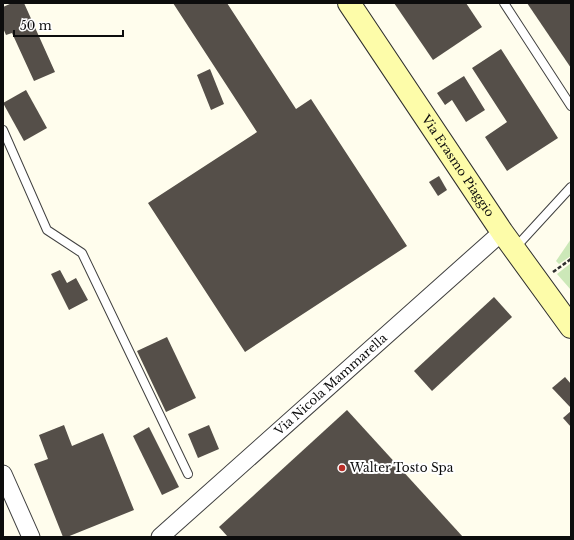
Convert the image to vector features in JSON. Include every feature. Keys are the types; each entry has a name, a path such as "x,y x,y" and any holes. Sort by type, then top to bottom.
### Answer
{"street":[{"name":"Via Erasmo Piaggio","path":"350,3 514,250 571,327"},
{"name":"Via Nicola Mammarella","path":"160,537 502,232"},
{"path":"3,474 31,537"}],"lane":[{"path":"504,3 571,106"},
{"path":"3,130 47,230 82,253 188,474"},
{"path":"514,250 571,187"}],"path":[{"path":"538,283 571,259"}],"green space":[{"path":"571,239 571,256 559,264 556,261"},
{"path":"571,263 571,290 557,274"}],"building":[{"path":"12,3 24,3 55,72 34,81 12,33 6,35 3,28 3,7"},
{"path":"173,3 227,3 296,109 311,99 407,246 245,352 148,203 257,132"},
{"path":"394,3 466,3 482,27 433,60"},
{"path":"527,3 571,3 571,68"},
{"path":"501,49 558,138 507,171 485,137 507,122 472,68"},
{"path":"210,69 224,104 211,110 197,75"},
{"path":"464,76 485,110 466,122 452,100 445,105 437,93"},
{"path":"26,90 47,128 24,141 3,103"},
{"path":"439,176 447,190 438,196 429,182"},
{"path":"60,270 67,283 76,278 88,300 69,310 51,274"},
{"path":"494,297 512,317 432,391 414,371"},
{"path":"167,337 196,398 166,412 137,351"},
{"path":"565,377 571,384 571,408 552,388"},
{"name":"Walter Tosto Spa","path":"347,410 463,537 228,537 219,527"},
{"path":"571,411 571,427 563,418"},
{"path":"64,425 72,446 103,433 134,510 67,537 63,537 34,464 48,459 39,435"},
{"path":"209,425 219,449 198,458 188,434"},
{"path":"149,427 179,487 162,495 133,436"}],"place":[{"name":"Walter Tosto Spa","path":"342,468"}]}
